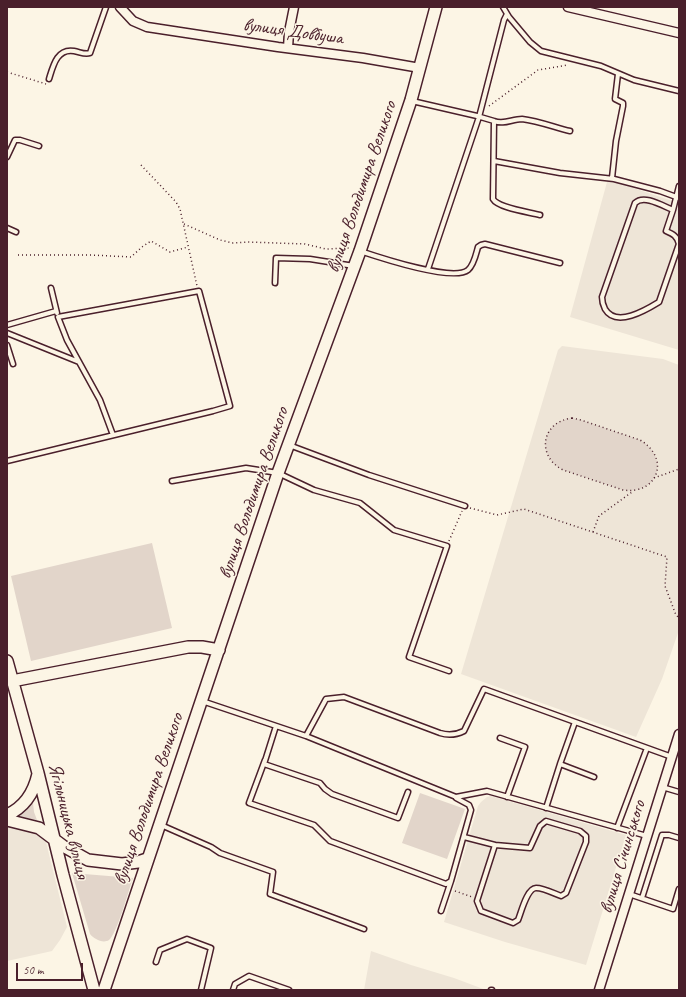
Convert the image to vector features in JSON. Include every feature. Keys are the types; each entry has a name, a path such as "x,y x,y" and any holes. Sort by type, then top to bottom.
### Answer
{"main road":[{"name":"вулиця Володимира Великого","path":"104,990 278,473 354,266 355,249 410,100 436,7"},
{"path":"12,681 188,647 202,647 219,650"},
{"name":"Ягільницька вулиця","path":"7,662 38,773 94,990"},
{"path":"7,815 21,806 30,796 38,773"},
{"path":"7,820 37,826 82,858 94,862 122,864 147,859"}],"street":[{"name":"вулиця Довбуша","path":"120,7 133,20 148,27 363,58 420,68"},
{"path":"288,48 288,32 294,7"},
{"path":"568,7 679,33"},
{"name":"вулиця Січинського","path":"599,990 679,734"}],"lane":[{"path":"48,79 56,60 64,52 71,51 88,54 92,52 106,7"},
{"path":"503,7 530,42 539,50 600,66 618,74 643,82 679,91"},
{"path":"428,269 480,114 504,20 507,14"},
{"path":"612,178 616,141 623,106 623,103 615,98 618,74"},
{"path":"410,100 480,114 494,122 501,123 515,119 526,120 570,131"},
{"path":"494,122 492,192 494,202 540,215"},
{"path":"7,157 15,140 20,140 39,146"},
{"path":"494,161 560,173 612,178 660,191 677,198"},
{"path":"673,210 643,199 635,203 602,297 602,302 610,314 616,316 631,316 644,311 659,302 679,244 675,236 666,231 673,210 677,198 679,186"},
{"path":"7,228 16,232"},
{"path":"355,249 398,264 455,273 466,271 471,266 480,246 485,244 560,263"},
{"path":"275,283 276,258 310,259 354,266"},
{"path":"51,288 56,311 67,340 100,400 114,435"},
{"path":"7,461 230,406 199,291 58,317"},
{"path":"7,325 56,311"},
{"path":"7,333 80,362"},
{"path":"7,345 13,364"},
{"path":"289,445 369,475 464,506"},
{"path":"172,481 246,468 278,473 314,490 360,503 394,530 447,546 409,657 449,671"},
{"path":"306,736 326,699 344,697 446,735 457,734 464,731 484,689 672,757"},
{"path":"201,700 306,736 456,797 469,805 471,810 464,837 441,911"},
{"path":"546,808 575,722"},
{"path":"276,726 264,764 249,803 314,825 330,841 446,884 451,881"},
{"path":"500,738 525,747 507,797"},
{"path":"617,828 647,748"},
{"path":"264,764 320,783 332,794 398,818 408,792"},
{"path":"560,764 594,777"},
{"path":"662,787 679,792"},
{"path":"456,797 487,792 647,836"},
{"path":"464,837 495,845 530,848 540,826 546,821 580,831 584,834 586,839 566,893 559,895 534,888 528,894 519,919 515,923 481,911 477,901 495,845"},
{"path":"159,825 211,847 220,853 273,872 270,894 364,929"},
{"path":"642,898 662,835 669,835 679,838"},
{"path":"628,894 673,909 679,889"},
{"path":"156,962 160,950 187,939 211,948 201,990"},
{"path":"233,990 235,984 249,976 289,990"}],"path":[{"path":"480,114 538,70 573,64 576,60"},
{"path":"7,72 45,84 48,79"},
{"path":"141,165 176,202 180,209 199,291"},
{"path":"184,224 226,242 305,244 326,249 355,249"},
{"path":"18,255 91,255 132,257 142,247 151,241 170,252 188,247"},
{"path":"593,532 598,516 632,492 641,490 654,478 657,470 657,460 654,452 648,445 640,440 572,418 560,421 550,429 546,436 546,448 550,460 555,466 632,492"},
{"path":"654,478 679,469"},
{"path":"447,546 464,506 497,515 524,509 667,557 665,586 676,615 679,618"},
{"path":"448,889 478,898"}],"shaded area":[{"path":"612,181 679,203 679,350 570,317 607,182"},
{"path":"562,346 663,359 679,365 679,630 662,679 636,737 461,674 558,350"},
{"path":"572,418 640,440 650,448 655,456 657,465 656,474 652,481 645,487 635,490 623,490 563,470 554,464 549,457 546,448 548,433 554,426 562,421"},
{"path":"152,543 172,628 31,661 11,576"},
{"path":"420,793 465,809 447,859 402,843"},
{"path":"491,796 626,835 586,965 505,942 444,922 478,806 487,797"},
{"path":"33,803 37,820 17,816"},
{"path":"11,826 33,830 45,838 67,927 52,951 7,961 7,827"},
{"path":"72,873 133,878 116,929 109,940 99,940 90,934"},
{"path":"371,951 454,978 486,990 364,990"}]}
